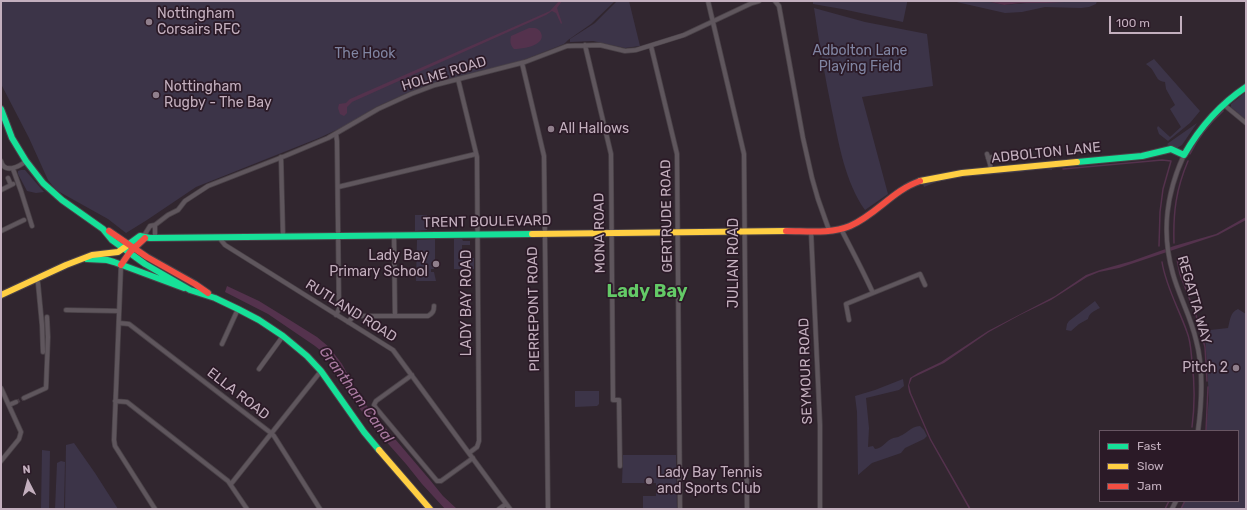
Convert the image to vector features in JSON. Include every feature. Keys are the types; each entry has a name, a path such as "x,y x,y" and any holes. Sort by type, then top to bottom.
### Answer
{"main road":[{"path":"1184,155 1201,126 1223,104 1246,87"},
{"path":"1,109 12,138 26,162 44,183 62,200 103,229 110,232 145,264 190,290"},
{"name":"ADBOLTON LANE","path":"829,230 841,229 851,225 862,219 898,192 918,182 947,176 991,170 1142,156 1171,149 1184,155"},
{"path":"103,229 114,244 113,249 105,254"},
{"name":"TRENT BOULEVARD","path":"145,238 678,233 829,230"},
{"path":"1,296 92,255 118,252 140,236 145,238"},
{"path":"112,240 147,257 195,284 215,298"},
{"path":"121,265 126,246"},
{"path":"85,259 107,260 174,285 215,298 259,320 283,336 321,370 364,432 430,509"}],"street":[{"name":"JULIAN ROAD","path":"708,1 744,154 747,509"},
{"name":"HOLME ROAD","path":"145,238 146,231 150,226 178,210 185,201 208,186 282,158 336,134 378,109 397,100 431,87 458,79 522,63 559,48 600,45 625,51 652,46 684,34 759,1"},
{"path":"775,1 779,6 803,138 812,178 829,230"},
{"name":"MONA ROAD","path":"585,45 611,154 613,400 619,400 620,466"},
{"name":"GERTRUDE ROAD","path":"652,46 677,154 680,509"},
{"name":"PIERREPONT ROAD","path":"522,63 544,156 548,509"},
{"name":"LADY BAY ROAD","path":"458,79 476,154 479,441 477,447 469,453"},
{"path":"1223,104 1246,123"},
{"path":"336,134 339,309 336,314"},
{"path":"338,186 476,154"},
{"name":"REGATTA WAY","path":"1184,155 1174,180 1168,206 1166,234 1173,273 1193,327 1200,359 1201,386 1198,430"},
{"path":"991,170 987,156 998,156"},
{"path":"282,158 283,236"},
{"path":"1,160 1,163 4,166 13,169 26,162"},
{"path":"13,169 22,191 32,226"},
{"path":"1,190 12,184 8,178"},
{"path":"1,231 24,220"},
{"path":"155,224 155,238"},
{"path":"841,229 858,264 864,272 873,293"},
{"name":"SEYMOUR ROAD","path":"811,231 820,425 820,509"},
{"path":"394,235 395,316"},
{"name":"RUTLAND ROAD","path":"221,237 221,240 225,245 393,350 510,509"},
{"path":"121,265 114,440 115,446 155,509"},
{"path":"849,320 846,304 920,274 925,285"},
{"path":"36,279 38,284 42,325 42,352"},
{"path":"348,322 356,316 428,316 434,312 434,306"},
{"path":"222,344 238,309"},
{"path":"66,310 119,311"},
{"path":"24,398 46,388 48,337 47,317"},
{"name":"ELLA ROAD","path":"118,323 129,324 271,433 320,509"},
{"path":"259,369 283,336"},
{"path":"231,484 321,370"},
{"path":"412,375 375,402 374,406 437,481 441,480 473,458"},
{"path":"1,388 21,432 19,439 1,461"},
{"path":"116,401 127,402 231,484 247,509"},
{"path":"9,405 16,402"},
{"path":"499,509 506,504"}],"green space":[{"name":"The Hook","path":"1,1 615,1 591,24 564,44 521,61 431,84 407,93 376,107 345,126 319,138 196,187 126,233 108,219 56,190 48,180 29,138 1,84"},
{"path":"617,1 629,1 640,46 625,48 593,41 570,42 570,39 595,23"},
{"path":"813,1 907,1 907,3 903,22 813,4"},
{"path":"952,1 986,1 1004,5 1048,1 1097,1 1096,4 1089,7 1045,7 1022,12 1005,13"},
{"name":"Adbolton Lane Playing Field","path":"814,8 865,22 927,34 933,86 862,97 888,194 865,210 852,187 840,149"},
{"path":"1154,59 1200,111 1190,123 1168,141 1159,134 1157,128 1158,126 1170,137 1181,127 1170,109 1175,105 1166,89 1165,82 1159,80 1152,69 1146,64"},
{"path":"1246,92 1246,120 1231,107 1231,104"},
{"path":"1197,123 1182,145 1177,148 1167,144"},
{"path":"25,170 44,192 36,193 27,191 18,174 18,171"},
{"path":"1039,170 955,178 924,187 923,184 959,176"},
{"path":"415,215 427,215 427,230 415,231"},
{"path":"435,239 434,269 431,269 431,272 434,272 436,281 416,281 417,240"},
{"path":"454,239 470,241 470,245 462,245 462,251 465,252 465,258 474,258 474,269 454,269"},
{"path":"1095,301 1100,308 1092,312 1088,319 1071,331 1066,330 1069,321"},
{"path":"1238,309 1246,314 1246,509 1180,509 1184,502 1239,502 1239,430 1206,430 1209,398 1205,334 1210,330 1228,328 1232,314"},
{"path":"903,379 904,386 899,390 866,398 869,428 868,447 873,446 875,449 878,448 891,439 899,437 911,429 920,426 927,436 905,448 901,453 872,463 858,475 857,412 855,396"},
{"path":"575,391 599,391 599,404 597,406 575,407"},
{"path":"74,443 118,509 65,509 66,445"},
{"path":"42,450 50,451 49,509 41,509"},
{"name":"Lady Bay Tennis and Sports Club","path":"623,455 676,455 677,509 643,509 643,496 656,496 656,483 622,483"},
{"path":"61,461 65,462 64,509 55,509 57,463"}],"water":[{"path":"559,1 562,1 557,8 562,23 561,24 556,13 552,11 352,102 347,107 347,113 344,116 340,114 338,108 339,104 346,103 350,99 550,11"},
{"path":"986,1 1082,1 1004,5"},
{"path":"529,28 535,28 540,31 542,37 540,41 531,46 514,49 510,40 511,36"},
{"path":"1246,217 1246,220 1218,235 1087,277 1051,300 989,332 944,363 912,378 909,385 911,393 931,439 971,509 969,509 930,440 909,392 908,386 910,378 941,362 988,331 1055,296 1086,275 1216,234"},
{"name":"Grantham Canal","path":"227,286 259,301 317,337 329,347 342,364 361,399 443,496 457,509 445,509 375,429 358,406 358,401 355,396 351,394 343,384 331,359 315,346 268,314 225,292"}],"waterway":[{"path":"1190,154 1204,131 1223,111"},
{"path":"1063,169 1162,160 1171,161 1163,189 1160,212 1159,246"},
{"path":"1174,243 1176,201 1188,161"},
{"path":"1177,259 1180,274 1193,308"},
{"path":"1162,262 1166,280 1184,323 1190,343 1194,387 1192,427"},
{"path":"1196,315 1205,347 1207,381"},
{"path":"1206,430 1208,387"},
{"path":"1165,509 1168,502"},
{"path":"1181,509 1184,502"}],"tunnel":[{"path":"16,402 24,398"}],"traffic: fast":[{"path":"1077,162 1142,156 1171,149 1184,155 1211,117 1227,101 1246,87"},
{"path":"1,109 12,138 26,161 43,183 62,200 103,229 112,240 145,264 190,290 215,298 238,309 259,320 283,336 307,356 321,371 364,432 379,450"},
{"path":"129,244 140,236 150,238 532,234"},
{"path":"87,259 107,260 114,262 184,288"}],"traffic: slow":[{"path":"920,181 962,173 1077,162"},
{"path":"532,234 786,231"},
{"path":"1,295 66,265 92,255 118,252 128,245"},
{"path":"379,450 430,509"}],"traffic: jam":[{"path":"786,231 810,232 843,229 868,216 901,190 920,181"},
{"path":"109,231 147,257 208,293"},
{"path":"121,265 130,252 145,238"}],"place":[{"name":"Nottingham Corsairs RFC","path":"149,22"},
{"name":"Nottingham Rugby - The Bay","path":"156,95"},
{"name":"All Hallows","path":"551,129"},
{"name":"Lady Bay Primary School","path":"436,264"},
{"name":"Pitch 2","path":"1236,368"},
{"name":"Lady Bay Tennis and Sports Club","path":"649,481"}],"district":[{"name":"Lady Bay","path":"647,292"}]}
